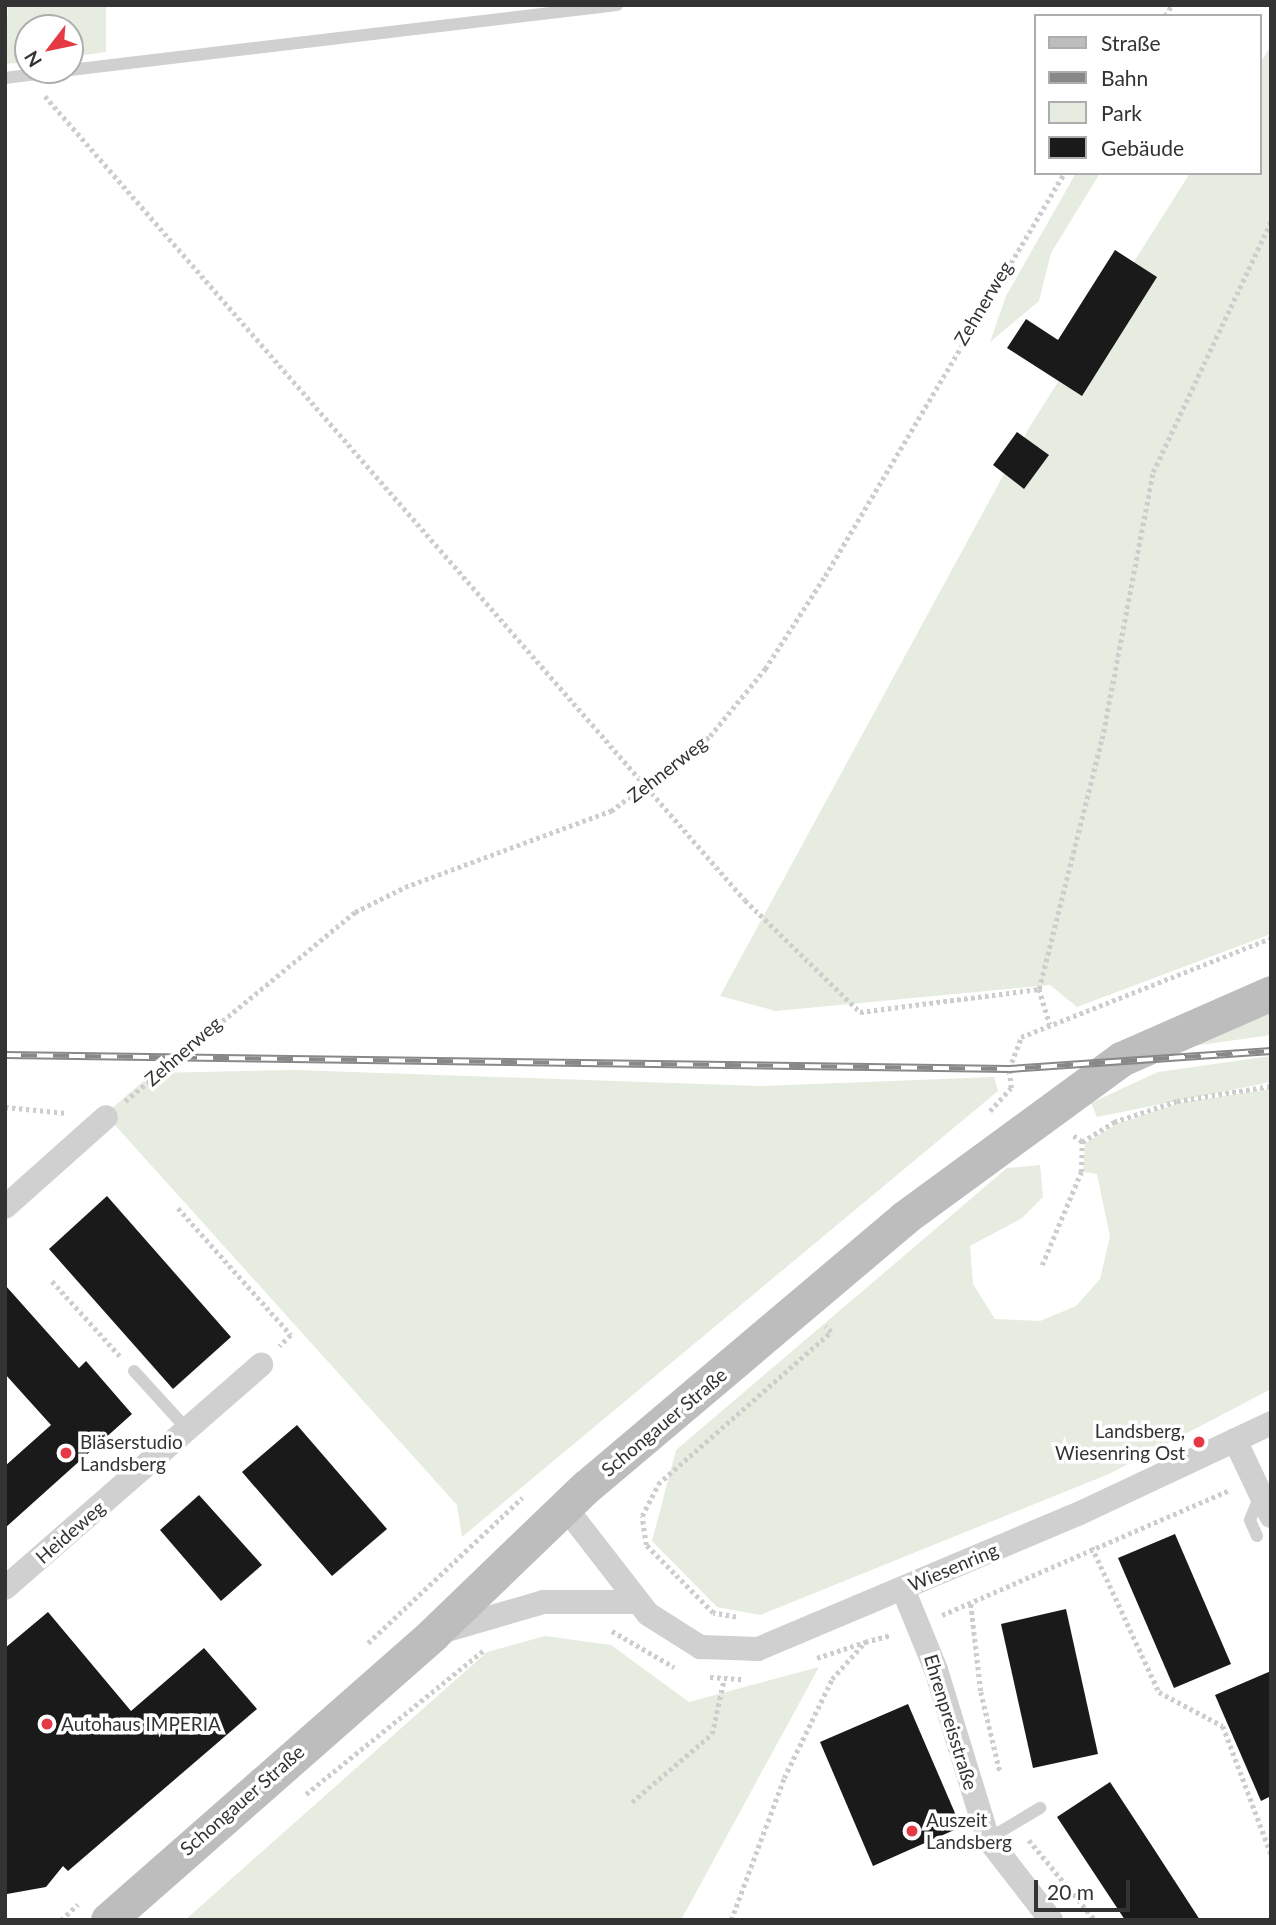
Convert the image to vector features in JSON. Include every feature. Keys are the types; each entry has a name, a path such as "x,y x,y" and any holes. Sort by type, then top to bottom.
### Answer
{"main road":[{"name":"Schongauer Straße","path":"108,1920 433,1634 565,1507 806,1301 1043,1113 1121,1059 1271,993"}],"street":[{"path":"5,1207 106,1117"},
{"name":"Heideweg","path":"5,1588 261,1365"},
{"name":"Wiesenring","path":"565,1507 636,1602 700,1647 730,1651 758,1649 903,1589 1271,1423"},
{"path":"1235,1440 1261,1507"},
{"name":"Ehrenpreisstraße","path":"903,1589 919,1624 988,1839 1051,1920"},
{"path":"433,1634 544,1602 636,1602"}],"lane":[{"path":"84,68 617,5"},
{"path":"134,1371 187,1429"},
{"path":"988,1839 1040,1808"}],"path":[{"path":"30,84 65,112 745,900 860,1012 1038,989"},
{"name":"Zehnerweg","path":"106,1117 355,912 405,887 563,832 648,788 710,736 765,670 1063,175"},
{"path":"1050,1024 1038,989 1102,739 1153,472 1271,221"},
{"path":"1009,1069 1021,1037 1271,938"},
{"path":"1082,1142 1114,1122 1177,1101 1271,1086"},
{"path":"5,1107 106,1117"},
{"path":"1043,1113 1082,1142"},
{"path":"1042,1265 1081,1172 1082,1142"},
{"path":"178,1208 291,1335 261,1365"},
{"path":"52,1281 134,1371"},
{"path":"750,1620 713,1613 646,1545 642,1516 658,1484 831,1332 806,1301"},
{"path":"731,1920 784,1778 832,1679 865,1642 971,1604 1092,1548 1261,1507"},
{"path":"1092,1548 1159,1692 1223,1726 1271,1854"},
{"path":"971,1604 981,1692 1015,1824 1095,1920"},
{"path":"299,1800 492,1644"},
{"path":"632,1802 712,1734 730,1651"}],"green space":[{"path":"8,5 106,5 106,52 84,55 84,14 14,14 14,63 5,64"},
{"path":"1271,46 1271,934 1077,1007 1050,985 776,1011 720,996 1029,428 1189,175 1262,175 1262,60"},
{"path":"1075,175 1099,175 1051,253 1039,301 990,342 1006,296"},
{"path":"1271,1009 1271,1035 1179,1048"},
{"path":"1271,1056 1271,1082 1097,1117 1091,1103 1158,1072"},
{"path":"295,1070 759,1086 994,1077 998,1091 462,1537 457,1505 105,1114 153,1073"},
{"path":"1271,1089 1271,1389 1109,1474 760,1615 717,1607 652,1541 676,1450 1007,1168 1040,1165 1043,1197 1022,1218 970,1246 973,1284 995,1319 1040,1321 1076,1306 1100,1279 1110,1237 1097,1174 1083,1172 1085,1143 1117,1124 1179,1103"},
{"path":"545,1636 611,1645 689,1702 819,1667 681,1920 185,1920 487,1652"}],"building":[{"path":"1115,250 1157,277 1082,396 1007,348 1026,319 1058,340"},
{"path":"1017,432 1049,455 1024,489 993,465"},
{"path":"107,1196 231,1337 173,1389 49,1249"},
{"path":"5,1285 79,1368 86,1361 132,1414 5,1528 5,1466 51,1425 5,1374"},
{"path":"297,1425 387,1529 332,1576 242,1472"},
{"path":"199,1495 262,1565 221,1601 160,1530"},
{"path":"1175,1534 1231,1664 1174,1688 1118,1558"},
{"path":"1066,1609 1098,1754 1033,1768 1001,1624"},
{"path":"48,1612 131,1711 204,1648 257,1709 68,1871 63,1866 46,1887 7,1894 5,1648"},
{"path":"1271,1671 1271,1796 1261,1801 1215,1695"},
{"path":"908,1704 961,1827 873,1866 820,1742"},
{"path":"1110,1782 1200,1920 1125,1920 1057,1817"}],"railway":[{"path":"5,1055 1009,1069 1271,1051"}],"place":[{"name":"Landsberg, Wiesenring Ost","path":"1199,1442"},
{"name":"Bläserstudio Landsberg","path":"66,1453"},
{"name":"Autohaus IMPERIA","path":"47,1724"},
{"name":"Auszeit Landsberg","path":"912,1831"}]}
